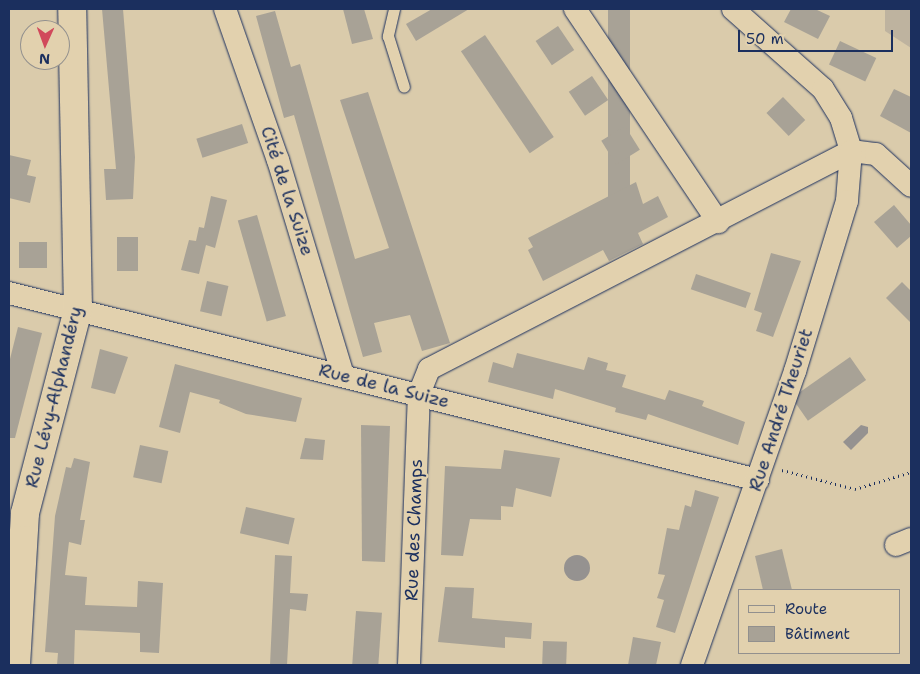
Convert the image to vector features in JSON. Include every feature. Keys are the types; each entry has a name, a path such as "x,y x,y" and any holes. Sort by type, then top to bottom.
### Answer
{"street":[{"name":"Rue Lévy-Alphandéry","path":"16,665 25,514 78,310 72,9"},
{"name":"Cité de la Suize","path":"225,9 278,160 343,375"},
{"path":"575,9 718,222"},
{"name":"Rue André Theuriet","path":"692,665 761,473 847,201 851,151 841,118 822,90 733,9"},
{"path":"419,394 429,368 718,222 851,151 876,154 911,186"},
{"name":"Rue de la Suize","path":"9,293 419,394 761,473"},
{"name":"Rue des Champs","path":"409,665 419,394"}],"lane":[{"path":"394,9 388,36 404,87"}],"path":[{"path":"761,473 855,489 911,472"}],"shaded area":[{"path":"885,9 911,9 911,48 885,31"},
{"path":"861,425 868,427 868,433 851,450 843,442"},
{"path":"577,555 586,559 590,568 586,577 577,581 568,577 564,568 568,559"}],"building":[{"path":"102,9 123,9 135,157 133,199 106,200 104,169 116,169"},
{"path":"343,9 364,9 373,39 352,44"},
{"path":"432,9 469,9 416,41 406,24"},
{"path":"608,9 630,9 630,235 608,235"},
{"path":"791,9 815,9 830,16 818,39 784,22"},
{"path":"275,11 291,67 300,64 355,259 389,248 340,100 368,92 450,343 422,351 410,315 374,323 382,352 363,357 294,115 284,118 256,16"},
{"path":"558,26 574,50 552,65 536,41"},
{"path":"485,35 554,137 530,153 461,51"},
{"path":"840,41 876,58 865,81 829,65"},
{"path":"592,76 608,100 585,116 569,92"},
{"path":"894,89 911,97 911,133 880,116"},
{"path":"783,97 805,120 789,136 766,113"},
{"path":"242,124 248,143 203,158 196,139"},
{"path":"625,126 640,150 616,165 601,141"},
{"path":"9,155 31,160 27,175 36,177 30,203 9,198"},
{"path":"636,182 643,204 658,196 668,217 638,233 643,244 609,261 603,250 543,281 528,250 533,247 528,238"},
{"path":"211,196 227,200 215,248 206,245 199,274 181,270 189,240 196,241 199,227 204,228"},
{"path":"894,205 911,225 911,236 897,248 874,222"},
{"path":"257,215 286,316 267,321 238,221"},
{"path":"117,237 138,237 138,271 117,271"},
{"path":"19,242 47,242 47,268 19,268"},
{"path":"771,253 801,261 773,337 756,331 762,313 754,310"},
{"path":"696,274 751,293 746,308 691,289"},
{"path":"207,281 228,286 221,316 200,311"},
{"path":"902,282 911,291 911,323 886,298"},
{"path":"18,327 42,333 15,438 9,438 9,363"},
{"path":"100,349 128,357 115,394 91,388"},
{"path":"517,353 584,370 588,357 608,363 606,370 626,375 622,387 665,400 669,390 704,401 702,406 745,422 738,445 648,414 646,420 615,412 616,408 555,389 553,399 488,382 493,362 513,368"},
{"path":"850,357 866,380 808,421 792,398"},
{"path":"175,364 302,398 296,422 246,414 219,403 220,400 190,392 180,433 159,427"},
{"path":"361,425 390,426 385,562 362,561"},
{"path":"305,438 325,440 323,460 300,459"},
{"path":"140,445 168,451 162,483 133,477"},
{"path":"504,450 560,458 551,497 516,488 513,507 501,506 501,520 470,519 463,556 441,555 445,466 501,469"},
{"path":"74,458 90,462 80,520 85,520 81,545 69,542 65,575 87,577 85,605 137,607 138,581 163,583 159,653 140,652 140,633 75,630 74,665 57,665 58,653 45,652 55,516 66,467 71,468"},
{"path":"695,490 719,497 675,633 656,627 664,600 657,598 665,575 658,574 667,528 679,530 685,505 691,507"},
{"path":"246,507 295,518 289,545 240,533"},
{"path":"782,549 792,589 763,589 755,556"},
{"path":"275,555 292,556 290,593 308,594 306,611 290,609 287,665 270,665"},
{"path":"445,587 474,588 472,618 532,623 531,639 505,637 505,648 438,642"},
{"path":"356,611 382,613 378,665 352,665"},
{"path":"633,637 661,642 656,665 628,665"},
{"path":"543,641 567,642 566,665 542,665"}]}
